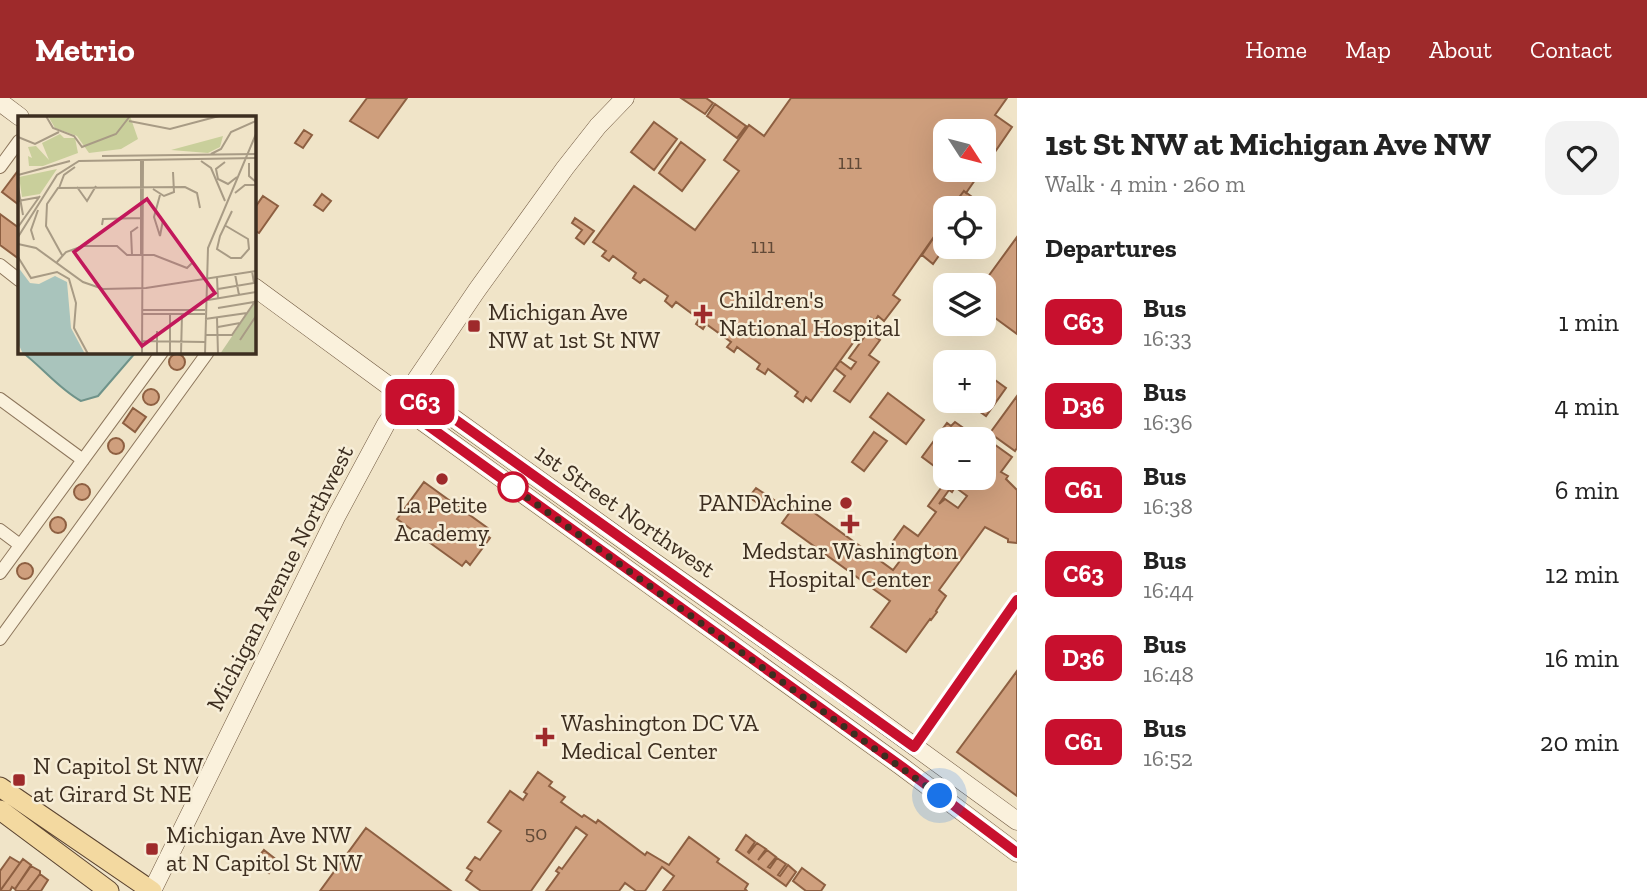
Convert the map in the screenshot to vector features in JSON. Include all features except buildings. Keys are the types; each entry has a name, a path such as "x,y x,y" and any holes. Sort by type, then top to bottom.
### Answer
{"main road":[{"path":"0,787 152,891"},
{"path":"0,810 109,891"}],"street":[{"name":"Michigan Avenue Northwest","path":"152,891 336,517 386,424 477,290 577,152 625,98"},
{"path":"0,102 19,116"},
{"path":"0,167 18,142"},
{"path":"0,265 18,278"},
{"name":"1st Street Northwest","path":"256,289 404,397 423,422 901,766 1017,853"},
{"path":"0,573 161,354"},
{"path":"0,639 207,354"},
{"name":"1st Street Northwest","path":"404,397 442,410 1017,821"},
{"path":"0,399 83,460"},
{"path":"0,530 20,545"}],"water":[{"path":"24,354 134,354 98,396 81,401"}],"bus line":[{"name":"C63","path":"1017,600 914,747 442,410 404,397 423,422 901,766 1017,853"}],"place":[{"name":"Children's National Hospital","path":"703,314"},
{"name":"Michigan Ave NW at 1st St NW","path":"474,326"},
{"name":"La Petite Academy","path":"442,479"},
{"name":"PANDAchine","path":"846,503"},
{"name":"Medstar Washington Hospital Center","path":"850,524"},
{"name":"Washington DC VA Medical Center","path":"545,737"},
{"name":"N Capitol St NW at Girard St NE","path":"19,780"},
{"name":"Michigan Ave NW at N Capitol St NW","path":"152,849"}],"route":[{"path":"513,487 510,485 940,796"}]}
